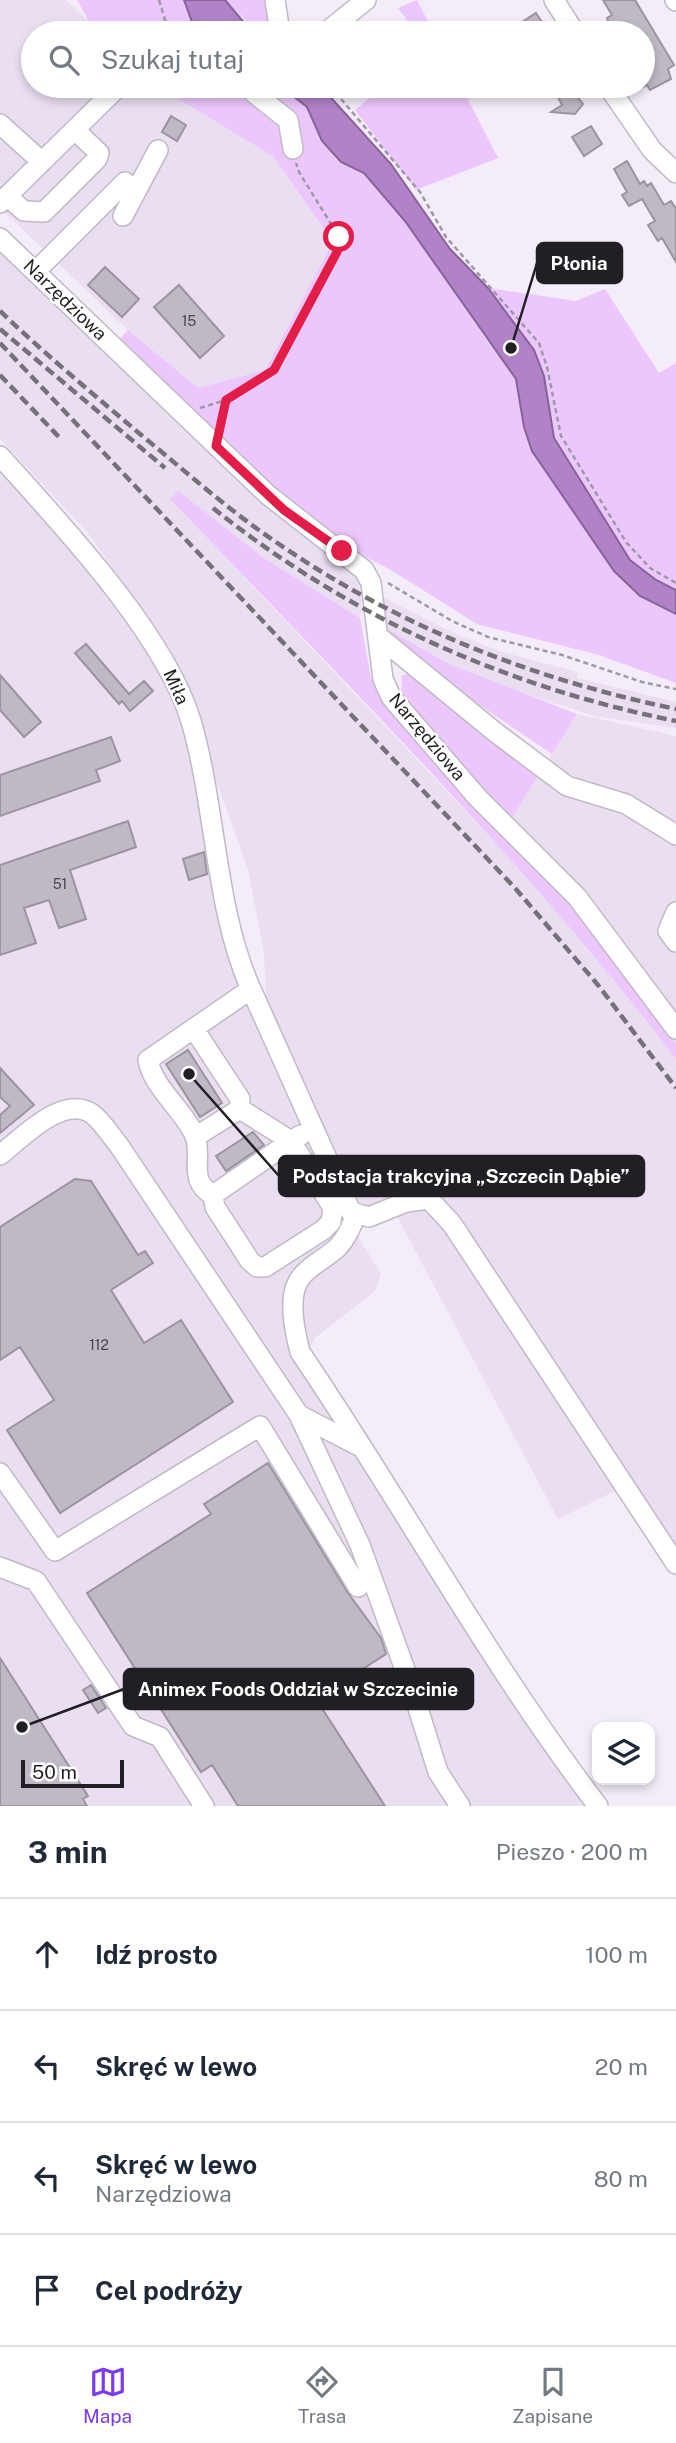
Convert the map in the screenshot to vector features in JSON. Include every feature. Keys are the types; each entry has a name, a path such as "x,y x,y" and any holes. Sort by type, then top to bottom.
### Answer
{"street":[{"path":"275,0 278,21"},
{"path":"340,21 366,0"},
{"path":"554,0 567,21"},
{"path":"75,130 99,153 97,159 44,212 24,211 4,200 107,98"},
{"path":"260,98 288,120 292,149"},
{"path":"616,98 652,150 676,173"},
{"path":"0,124 42,162"},
{"path":"123,216 158,150"},
{"path":"35,272 125,181 135,191"},
{"name":"Narzędziowa","path":"0,238 284,510 351,558 368,576 383,679 401,711 478,798 577,897 676,1029"},
{"name":"Miła","path":"0,456 112,589 145,633 176,682 191,720 243,971 339,1187 355,1214"},
{"path":"378,636 495,732 567,786 626,804 676,835"},
{"path":"676,912 668,931 676,942"},
{"path":"213,1195 203,1190 197,1177 195,1137 148,1060 251,989"},
{"path":"194,1029 240,1099 240,1109"},
{"path":"0,1155 59,1112 74,1107 92,1114 120,1147 299,1415 360,1545 439,1772 460,1806"},
{"path":"195,1137 240,1109"},
{"path":"213,1195 215,1207 250,1261 257,1267 265,1267 323,1230 332,1217 331,1203 291,1141 240,1109"},
{"path":"213,1195 313,1126"},
{"path":"598,1806 548,1739 300,1352 293,1308 295,1287 300,1278 338,1247 348,1235 355,1214 369,1217 407,1202 429,1199 452,1224 676,1564"},
{"path":"299,1415 360,1446"},
{"path":"0,1473 55,1551 260,1426 358,1587"},
{"path":"0,1567 36,1581 133,1726 160,1737 204,1806"}],"path":[{"path":"159,0 165,21"},
{"path":"340,98 420,192 446,237 539,343 547,367 552,407 561,436 626,542 650,568 676,583"},
{"path":"184,413 226,400 274,370 337,252 339,237 299,172 292,149"},
{"path":"216,446 226,400"},
{"path":"368,576 391,585 452,621 488,637 562,655 642,682 676,689"}],"shaded area":[{"path":"0,0 66,0 88,21 21,21 21,98 177,98 274,157 333,242 265,370 198,388 128,330 0,208"},
{"path":"77,0 184,0 192,21 89,21"},
{"path":"184,0 225,0 243,21 192,21"},
{"path":"225,0 273,0 276,21 247,21"},
{"path":"417,0 428,21 408,21 398,8"},
{"path":"177,98 296,98 307,107 323,141 341,162 364,173 405,221 488,342 517,377 524,427 532,451 614,571 640,596 676,614 676,683 599,655 477,624 391,570 348,548 283,501 122,346 120,339 128,330 198,388 265,370 333,242 274,157"},
{"path":"296,98 331,98 391,164 450,249 488,288 534,350 544,376 554,438 630,560 656,580 676,590 676,614 640,596 614,571 532,451 524,427 516,379 405,221 364,173 341,162 322,141 307,107"},
{"path":"370,98 467,98 498,158 416,190 355,110"},
{"path":"0,248 289,525 344,561 362,586 360,618 264,558 178,492 170,499 514,862 597,958 676,1059 676,1549 631,1483 558,1519 390,1203 358,1210 267,1013 264,952 248,869 174,663 147,616 87,532 0,439"},
{"path":"488,288 576,301 605,289 659,373 676,363 676,590 656,580 630,560 554,438 544,376 534,350"},
{"path":"0,470 72,549 131,626 170,685 197,781 221,915 310,1139 360,1240 381,1274 375,1291 315,1338 300,1370 595,1806 0,1806"},
{"path":"178,491 264,558 360,618 371,678 402,725 582,912 676,1043 676,1059 557,912 494,841 170,499"},
{"path":"382,597 456,634 502,652 577,672 577,678 676,702 676,728 594,716 516,691 449,664 384,627"},
{"path":"384,627 449,664 577,714 552,754 459,691"},
{"path":"411,672 538,776 510,821 401,697 402,676"},
{"path":"577,714 676,736 676,1043 582,912 503,832"}],"building":[{"path":"603,0 635,0 648,21 608,21 607,18 612,15"},
{"path":"536,13 541,21 524,21"},
{"path":"655,33 674,65 668,69 671,79 655,87"},
{"path":"558,98 578,98 583,104 575,114 551,112 562,105"},
{"path":"171,116 186,125 177,141 162,132"},
{"path":"591,126 602,144 584,156 572,137"},
{"path":"627,161 640,184 644,181 647,186 651,183 664,205 671,201 676,209 676,262 662,238 658,241 648,225 655,221 642,199 629,206 622,195 627,192 614,169"},
{"path":"105,267 139,299 122,317 88,285"},
{"path":"179,285 224,336 200,358 154,307"},
{"path":"86,644 129,694 144,681 153,691 130,711 122,701 119,704 75,653"},
{"path":"0,675 41,722 24,737 0,710"},
{"path":"111,737 120,761 96,770 100,781 0,816 0,775"},
{"path":"128,821 136,847 70,870 86,919 59,928 49,900 24,908 36,943 0,955 0,865"},
{"path":"204,852 207,874 189,880 183,859"},
{"path":"188,1050 222,1103 200,1117 166,1064"},
{"path":"0,1068 34,1105 0,1133 0,1115 10,1106 0,1097"},
{"path":"253,1132 264,1145 226,1171 216,1156"},
{"path":"75,1179 91,1181 138,1255 145,1251 153,1263 111,1290 144,1343 181,1320 233,1402 60,1513 7,1430 54,1400 20,1347 0,1360 0,1227"},
{"path":"268,1463 348,1593 381,1638 386,1654 316,1699 385,1806 238,1806 212,1765 201,1772 87,1593 211,1514 204,1504"},
{"path":"0,1658 88,1796 83,1799 87,1806 0,1806"},
{"path":"91,1685 106,1708 98,1713 83,1690"}],"railway":[{"path":"0,311 69,374 205,489 256,528 319,570 416,623 517,665 622,697 676,709"},
{"path":"0,329 165,468"},
{"path":"0,343 515,888 598,985 676,1088"},
{"path":"0,375 59,437"},
{"path":"213,508 265,547 319,582 432,643 551,689 676,721"}],"place":[{"name":"Płonia","path":"511,348"},
{"name":"Podstacja trakcyjna „Szczecin Dąbie”","path":"189,1074"},
{"name":"Animex Foods Oddział w Szczecinie","path":"22,1727"}],"route":[{"path":"339,237 337,252 274,370 226,400 216,446 284,510 342,551"}]}
